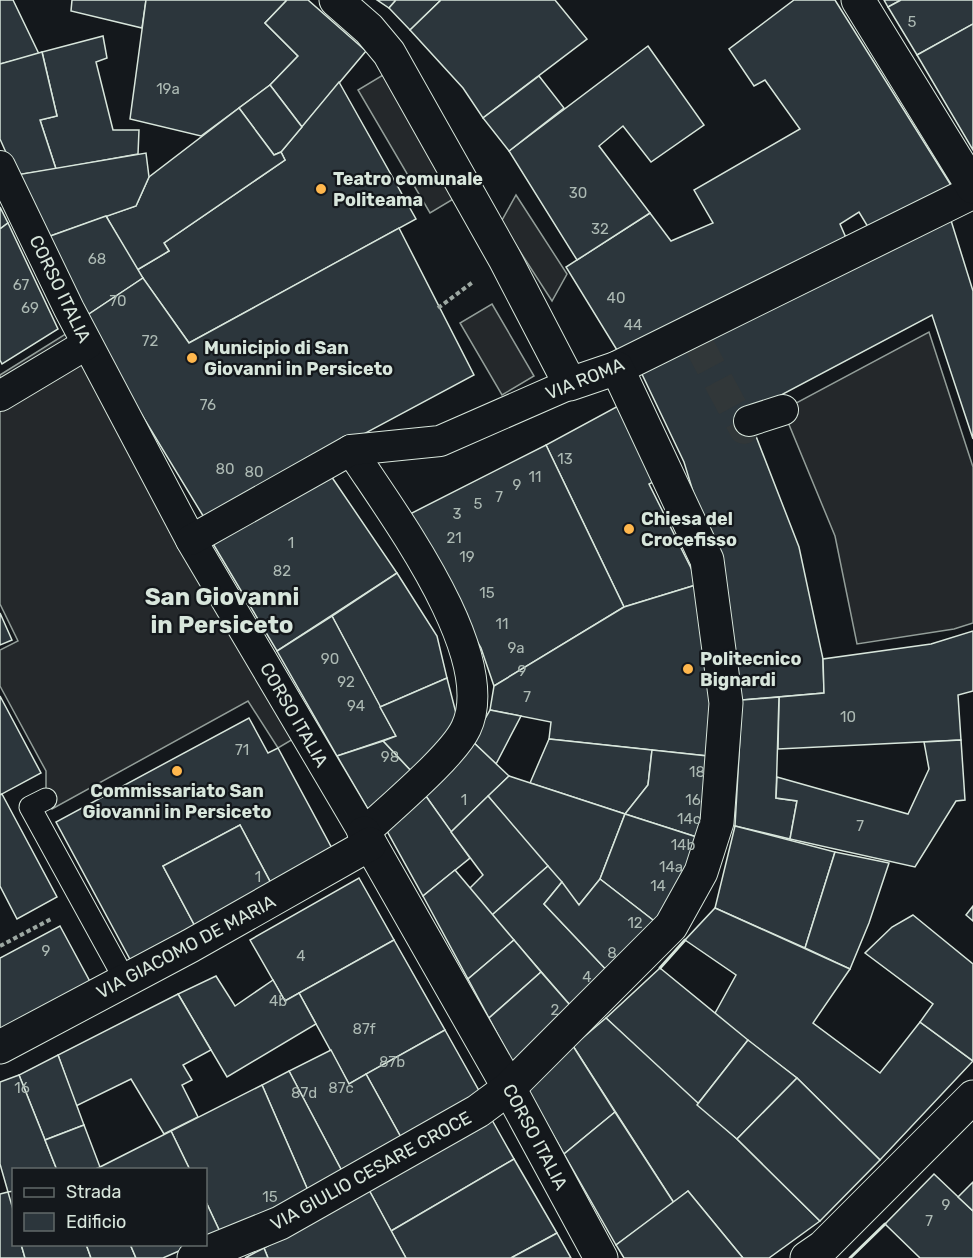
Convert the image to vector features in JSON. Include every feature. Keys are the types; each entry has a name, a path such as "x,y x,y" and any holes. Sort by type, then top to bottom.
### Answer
{"street":[{"path":"336,0 369,29 389,53 505,259 570,384"},
{"path":"858,0 973,189"},
{"name":"CORSO ITALIA","path":"0,166 87,344 191,540 367,838 509,1088 600,1258"},
{"name":"VIA ROMA","path":"191,540 351,450 440,441 570,384 617,368 694,336 973,189"},
{"path":"0,396 87,344"},
{"name":"VIA GIULIO CESARE CROCE","path":"194,1258 280,1223 478,1111 509,1088 671,926 701,872 717,822 726,703 707,560 617,368"},
{"path":"749,421 783,410"},
{"path":"351,450 436,585 461,638 474,686 466,729 445,755 367,838"},
{"name":"VIA GIACOMO DE MARIA","path":"0,1047 125,980 367,838"},
{"path":"807,1258 831,1239 973,1097"}],"lane":[{"path":"46,800 30,807 125,980"}],"path":[{"path":"0,946 82,902"}],"shaded area":[{"path":"383,75 455,198 430,213 358,90"},
{"path":"516,195 567,274 552,301 501,222"},
{"path":"492,304 534,376 502,395 460,323"},
{"path":"80,325 310,729 278,748 248,701 52,809 46,799 46,771 0,686 0,650 18,641 0,604 0,375"},
{"path":"929,332 973,467 973,623 954,629 857,644 835,536 783,410"}],"building":[{"path":"0,0 13,0 39,54 0,64"},
{"path":"72,0 146,0 142,28 71,11"},
{"path":"146,0 287,0 265,23 298,56 270,85 201,136 130,119"},
{"path":"287,0 308,0 366,51 302,127 270,85 298,56 265,23"},
{"path":"377,0 396,0 389,8"},
{"path":"396,0 441,0 410,30 389,8"},
{"path":"441,0 555,0 587,39 483,118 463,88 410,30"},
{"path":"794,0 835,0 954,190 871,232 859,212 840,224 850,247 620,355 566,267 650,213 671,241 713,223 694,190 800,129 765,80 754,86 729,49"},
{"path":"884,0 901,0 888,7"},
{"path":"901,0 973,0 973,24 917,55 888,7"},
{"path":"973,24 973,150 917,55"},
{"path":"103,36 107,58 96,62 113,130 139,130 138,154 56,169 40,120 57,116 42,52"},
{"path":"648,46 704,125 651,162 623,126 599,146 650,213 577,260 509,151"},
{"path":"42,52 57,116 40,120 56,169 16,175 0,139 0,64"},
{"path":"539,76 564,108 509,151 483,118"},
{"name":"Teatro comunale Politeama","path":"339,82 416,219 189,343 137,270 169,251 164,243 285,160 281,152"},
{"path":"270,85 302,127 281,152 274,155 239,108"},
{"path":"239,108 274,155 281,152 285,160 164,243 169,251 137,270 106,216 136,206 149,177"},
{"path":"146,153 149,177 136,206 42,239 16,175"},
{"path":"0,207 8,223 0,229"},
{"path":"949,214 973,291 973,439 932,315 747,413 799,547 823,659 824,693 742,700 721,583 684,462 640,370"},
{"path":"106,216 143,278 83,318 42,239"},
{"path":"8,223 58,329 2,364 0,360 0,229"},
{"path":"399,228 474,375 205,519 83,318 143,278 189,343"},
{"name":"Chiesa del Crocefisso","path":"620,405 659,479 649,484 699,584 624,607 546,445"},
{"path":"546,445 624,607 494,686 481,648 406,516"},
{"path":"329,473 397,573 277,651 212,542"},
{"path":"397,573 437,636 447,678 380,707 332,616"},
{"path":"699,584 717,757 549,739 551,722 490,710 494,686 624,607"},
{"path":"0,613 12,640 0,645"},
{"path":"332,616 396,736 337,756 277,651"},
{"path":"973,631 973,691 958,695 961,740 778,749 779,697 824,693 823,659 931,644"},
{"path":"447,678 458,721 412,772 383,741 396,736 380,707"},
{"path":"0,696 41,773 0,795"},
{"path":"779,697 776,798 797,801 790,839 735,826 742,700"},
{"path":"490,710 521,716 496,764 472,741"},
{"path":"249,718 268,753 278,748 335,854 273,887 240,825 163,866 196,928 132,963 56,822"},
{"path":"549,739 652,750 648,785 625,814 530,783"},
{"path":"961,740 965,800 956,801 915,867 790,839 797,801 776,798 777,777 908,814 929,769 924,742"},
{"path":"383,741 412,772 368,809 337,756"},
{"path":"472,741 509,776 451,832 423,792"},
{"path":"652,750 717,757 709,841 625,814 648,785"},
{"path":"509,776 625,814 600,879 579,905 488,796"},
{"path":"423,792 470,858 423,896 387,831"},
{"path":"2,794 57,897 17,919 0,886 0,795"},
{"path":"488,796 548,866 492,915 469,889 483,875 451,832"},
{"path":"625,814 709,841 662,927 600,879"},
{"path":"240,825 273,887 196,928 163,866"},
{"path":"735,826 835,852 805,948 715,908"},
{"path":"835,852 889,863 869,923 850,969 805,948"},
{"path":"548,866 562,882 544,904 614,978 576,1012 492,915"},
{"path":"455,870 514,940 468,979 423,896"},
{"path":"359,878 394,940 285,1001 250,940"},
{"path":"600,879 662,927 614,978 544,904 562,882 579,905"},
{"path":"973,906 973,921 966,915"},
{"path":"715,908 850,969 813,1023 880,1073 920,1022 973,1061 880,1160 797,1078 714,1015 736,975 685,940"},
{"path":"913,915 973,964 973,1061 920,1022 933,1004 865,953 892,927"},
{"path":"60,926 94,989 0,1040 0,958"},
{"path":"394,940 445,1030 349,1084 299,993"},
{"path":"514,940 541,972 489,1018 468,979"},
{"path":"660,968 748,1040 697,1105 606,1018"},
{"path":"541,972 576,1012 515,1067 489,1018"},
{"path":"216,976 235,1006 273,980 285,1001 299,993 316,1024 227,1077 178,994"},
{"path":"178,994 211,1050 183,1065 192,1080 182,1085 198,1117 164,1134 131,1079 76,1106 58,1055"},
{"path":"606,1018 737,1139 820,1221 769,1258 743,1258 688,1191 674,1203 573,1046"},
{"path":"445,1030 482,1096 403,1141 366,1074"},
{"path":"748,1040 797,1078 737,1139 697,1105"},
{"path":"573,1046 615,1112 564,1154 526,1087"},
{"path":"331,1050 349,1084 366,1074 403,1141 344,1175 289,1071"},
{"path":"58,1055 84,1125 45,1140 19,1075"},
{"path":"289,1071 344,1175 310,1195 262,1085"},
{"path":"19,1075 56,1168 12,1168 12,1191 8,1192 0,1164 0,1082"},
{"path":"797,1078 880,1160 820,1221 737,1139"},
{"path":"262,1085 310,1195 221,1234 207,1204 207,1168 189,1168 171,1131"},
{"path":"615,1112 674,1203 616,1245 564,1154"},
{"path":"492,1120 514,1159 391,1231 369,1190"},
{"path":"84,1125 100,1167 56,1168 45,1140"},
{"path":"171,1131 189,1168 100,1168"},
{"path":"514,1159 557,1233 511,1258 406,1258 391,1231"},
{"path":"934,1174 973,1211 973,1258 920,1258 885,1224"},
{"path":"973,1182 973,1211 958,1197"},
{"path":"369,1190 406,1258 268,1258 264,1248"},
{"path":"688,1191 743,1258 624,1258 616,1245"},
{"path":"8,1192 12,1206 12,1246 22,1246 25,1258 0,1258 0,1194"},
{"path":"207,1204 221,1234 207,1240"},
{"path":"557,1233 571,1258 511,1258 548,1238"},
{"path":"22,1246 87,1246 91,1258 25,1258"},
{"path":"87,1246 131,1246 136,1258 91,1258"},
{"path":"131,1246 190,1246 163,1258 136,1258"},
{"path":"264,1248 268,1258 245,1258"}],"tunnel":[{"path":"697,341 744,429 749,421"}],"wall":[{"path":"660,968 685,940"},
{"path":"850,1258 885,1224"}],"place":[{"name":"Teatro comunale Politeama","path":"321,189"},
{"name":"Municipio di San Giovanni in Persiceto","path":"192,358"},
{"name":"Chiesa del Crocefisso","path":"629,529"},
{"name":"Politecnico Bignardi","path":"688,669"},
{"name":"Commissariato San Giovanni in Persiceto","path":"177,771"}],"district":[{"name":"San Giovanni in Persiceto","path":"222,611"}]}
